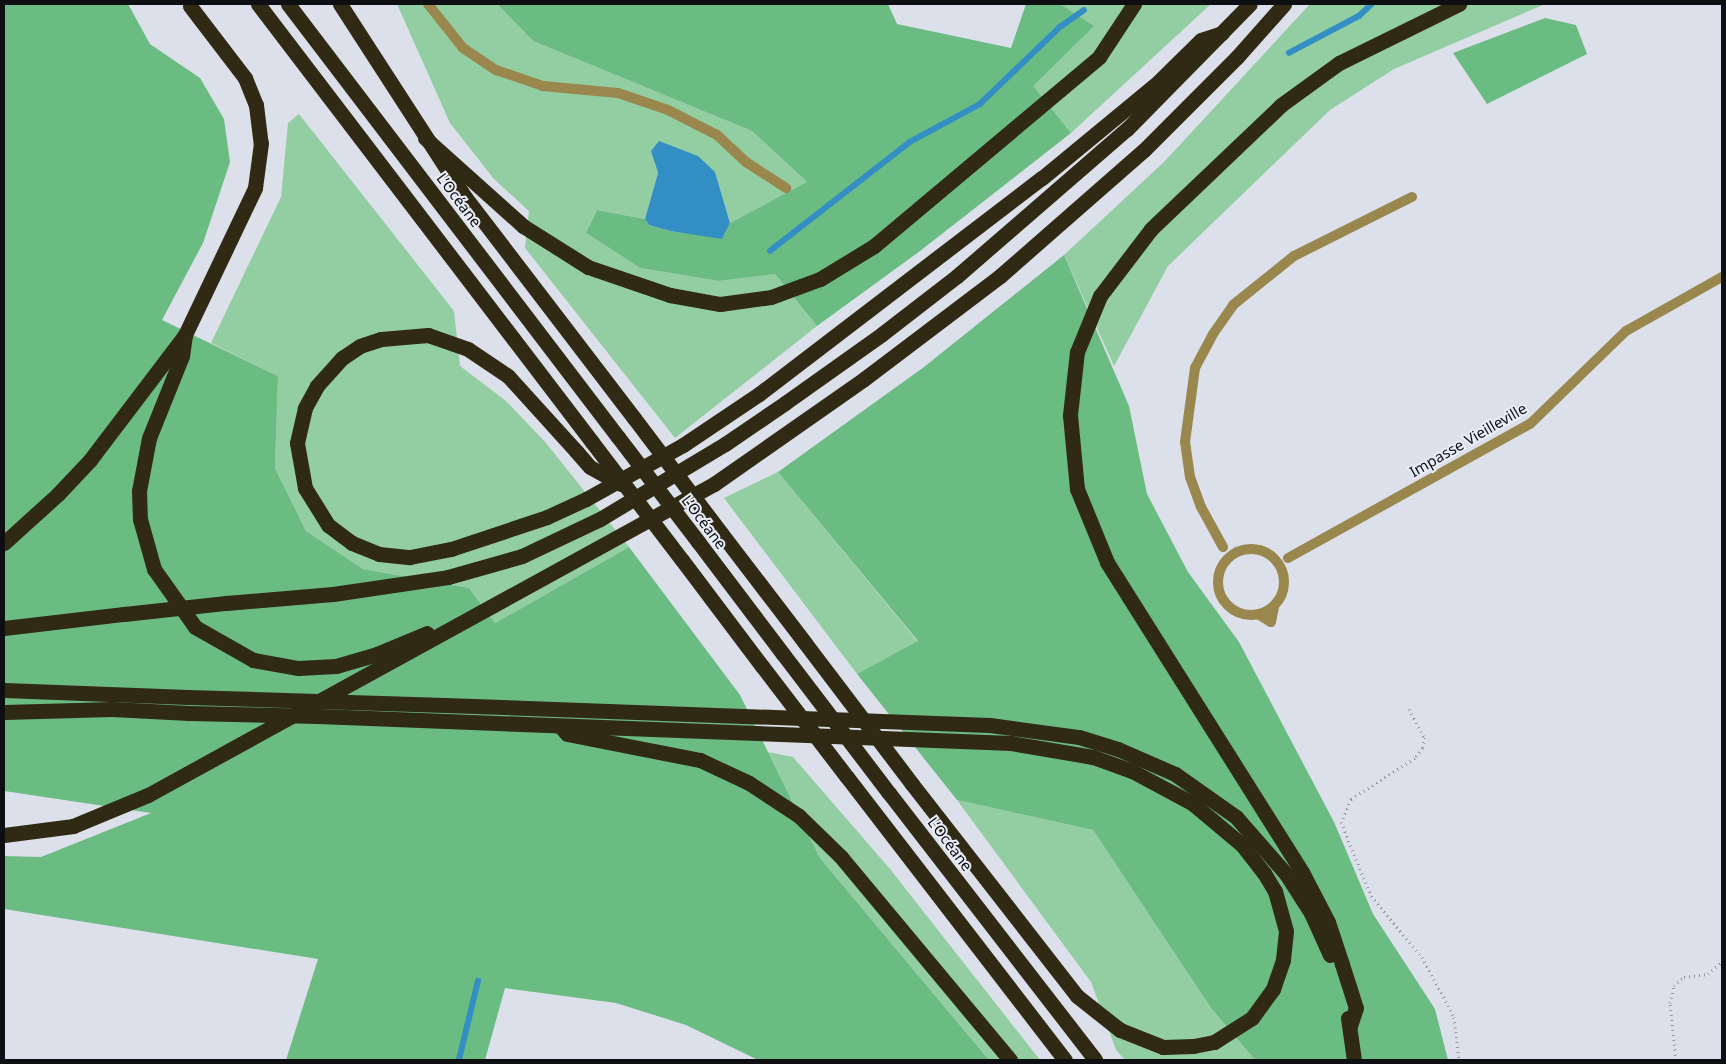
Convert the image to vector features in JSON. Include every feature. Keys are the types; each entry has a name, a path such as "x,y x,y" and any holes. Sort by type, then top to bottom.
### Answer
{"highway":[{"path":"258,4 762,666 1065,1060"},
{"name":"L’Océane","path":"288,4 889,793 1095,1060"},
{"path":"4,712 112,709 558,724 1012,742 1077,754 1132,771 1166,787 1210,817 1242,845 1264,873 1275,891 1286,931 1283,960 1273,989 1252,1018 1214,1042 1193,1046 1164,1046 1120,1030 1077,996 912,784 805,644 722,533 465,197 425,138 340,4"},
{"path":"425,138 523,226 588,267 670,295 720,304 771,297 820,279 882,240 1099,57 1134,4"},
{"path":"4,628 226,603 333,594 448,577 522,556 600,519 725,444 882,334 1067,183 1250,4"},
{"path":"4,835 74,826 148,795 714,484 949,316 1033,248 1144,150 1237,57 1284,4"},
{"path":"1350,1026 1356,1008 1328,922 1302,872 1107,562 1077,489 1070,415 1077,352 1100,296 1152,229 1280,105 1331,68 1459,4"},
{"path":"190,6 245,78 256,105 261,143 255,188 185,335 182,356 149,438 139,491 142,528 154,570 195,627 253,660 315,668 369,656 427,632 446,632"},
{"path":"626,487 590,467 508,376 468,348 428,335 381,339 342,358 326,373 305,408 297,443 305,488 328,525 352,543 379,554 410,557 451,549 547,517 586,499 682,444 759,394 1042,178 1155,85 1202,40 1222,33"},
{"path":"4,543 58,494 112,435 173,347 185,335"},
{"path":"4,690 990,725 1045,730 1118,749 1175,774 1205,793 1236,817 1263,844 1311,913 1330,957 1350,1026 1354,1060"},
{"path":"558,724 567,734 700,760 749,782 799,816 841,857 1010,1060"}],"lane":[{"path":"428,4 463,48 496,70 543,86 618,93 668,110 717,135 746,162 786,188"},
{"path":"1223,547 1236,551 1255,548 1272,556 1288,558 1283,573 1283,590 1274,606 1258,614 1236,612 1227,605 1218,586 1223,547 1201,508 1190,478 1185,442 1195,368 1213,334 1233,305 1294,256 1412,197"},
{"name":"Impasse Vieilleville","path":"1288,558 1530,424 1626,331 1722,277"},
{"path":"1222,564 1236,551"},
{"path":"1272,556 1283,573"}],"path":[{"path":"1409,709 1424,736 1423,748 1415,758 1351,799 1342,822 1371,896 1422,957 1454,1017 1459,1060"},
{"path":"1676,1060 1670,1003 1674,986 1684,977 1708,974 1722,962"}],"green space":[{"path":"4,4 128,4 150,44 200,78 224,119 230,162 203,243 162,320 278,376 275,468 306,531 363,569 469,588 495,623 629,547 740,695 820,858 989,1060 758,1060 686,1025 616,1003 505,988 485,1060 286,1060 318,959 4,909 4,856 41,857 151,813 4,791"},
{"path":"397,4 497,4 533,41 752,131 808,183 730,223 715,172 654,162 658,173 645,219 597,210 586,233 640,268 719,281 775,274 817,326 675,438 525,248 529,211 494,179 450,123"},
{"path":"497,4 888,4 897,24 1011,48 1026,4 1060,4 1094,26 1033,86 1071,133 920,251 817,326 775,274 719,281 640,268 586,233 597,210 645,219 649,225 670,231 722,238 730,223 807,182 752,131 533,41"},
{"path":"1060,4 1211,4 1071,133 1032,86 1093,26"},
{"path":"1310,4 1545,4 1394,69 1330,110 1168,266 1114,366 1064,255 1165,161"},
{"path":"1545,18 1576,25 1587,54 1487,104 1453,53"},
{"path":"299,114 454,311 460,366 506,401 546,443 629,547 495,623 469,588 363,569 306,531 275,468 278,376 211,343 281,197 288,123"},
{"path":"1064,255 1129,406 1147,494 1188,572 1239,642 1334,822 1373,914 1435,1009 1448,1060 1255,1060 1211,1008 1093,830 957,800 857,674 918,641 778,472 924,367"},
{"path":"778,472 918,642 857,674 724,498"},
{"path":"768,752 793,757 890,869 1040,1060 989,1060 820,858"},
{"path":"957,800 1093,830 1211,1008 1255,1060 1125,1060 1116,1050 1091,982"}],"water":[{"path":"659,141 698,156 715,172 730,223 722,239 670,231 649,225 645,219 658,173 651,151"}],"waterway":[{"path":"1289,53 1359,16 1372,4"},
{"path":"770,251 910,142 980,104 1060,27 1084,10"},
{"path":"459,1060 478,981"}]}
